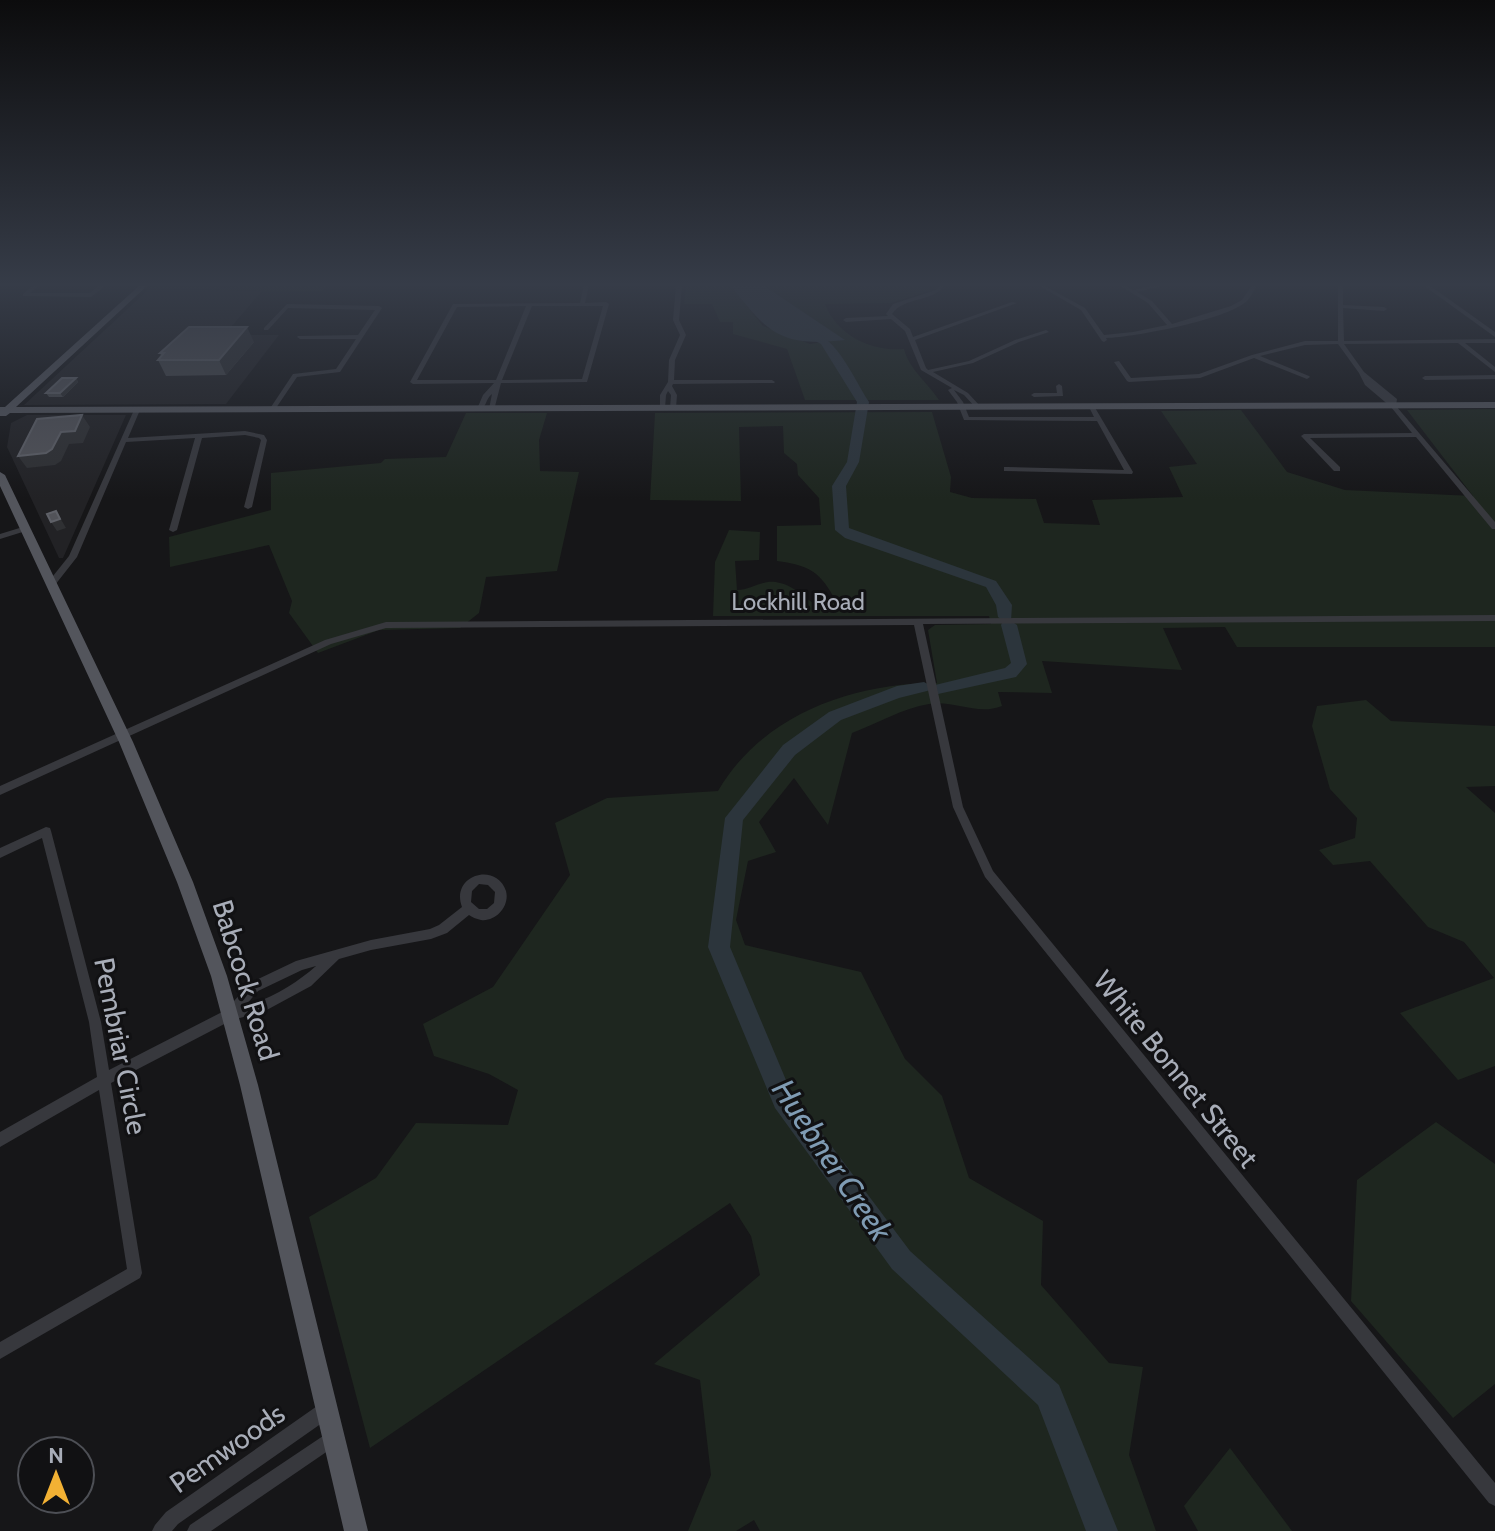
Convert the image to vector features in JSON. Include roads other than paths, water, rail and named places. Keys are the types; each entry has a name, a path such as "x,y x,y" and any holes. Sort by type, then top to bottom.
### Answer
{"main road":[{"path":"1,412 64,356"},
{"path":"1,412 492,409 662,402 832,408 1495,405"},
{"name":"Babcock Road","path":"0,475 123,735 185,882 230,1014 356,1531"}],"street":[{"path":"272,410 295,375 338,371 347,356"},
{"path":"427,356 413,382 497,384 585,381 592,356"},
{"path":"480,409 497,384 508,356"},
{"path":"674,356 670,385 674,403"},
{"path":"916,356 926,372 968,396 978,407"},
{"path":"926,372 983,356"},
{"path":"1117,362 1129,380 1200,376 1253,356"},
{"path":"1255,356 1307,377"},
{"path":"1350,356 1383,400 1393,406 1495,527"},
{"path":"1478,356 1495,370"},
{"path":"1425,378 1495,377"},
{"path":"670,385 772,382"},
{"path":"492,409 497,384"},
{"path":"662,402 670,385"},
{"path":"1034,395 1062,394 1059,386"},
{"path":"950,388 966,419 1098,419"},
{"path":"1054,395 1059,407"},
{"path":"957,397 968,396"},
{"path":"485,398 496,398"},
{"path":"1007,469 1129,472 1092,407"},
{"path":"52,583 73,557 137,410"},
{"path":"1337,469 1304,436 1418,435"},
{"path":"173,530 199,436"},
{"path":"125,440 262,436 264,440 248,507"},
{"path":"0,537 26,528"},
{"name":"Lockhill Road","path":"0,791 328,642 386,625 1495,618"},
{"name":"White Bonnet Street","path":"918,621 958,807 989,874 1495,1497"},
{"name":"Pembriar Circle","path":"0,853 46,831 84,969 106,1079 135,1273 0,1351"},
{"path":"230,1014 254,987 287,971 371,945 431,934 443,929 467,910"},
{"path":"0,1140 106,1079 230,1014 259,1008 293,990 334,958"},
{"path":"287,971 293,990"},
{"name":"Pemwoods","path":"161,1531 172,1518 326,1410"},
{"name":"Pemwoods","path":"196,1531 332,1438"}],"waterway":[{"name":"Huebner Creek","path":"834,356 863,402 853,462 839,486 842,530 991,584 1004,605 1006,617"},
{"name":"Huebner Creek","path":"938,688 1010,673 1019,664 1009,625"},
{"name":"Huebner Creek","path":"924,688 897,692 835,716 789,750 734,818 719,947 783,1100 901,1260 1049,1395 1102,1531"}]}
